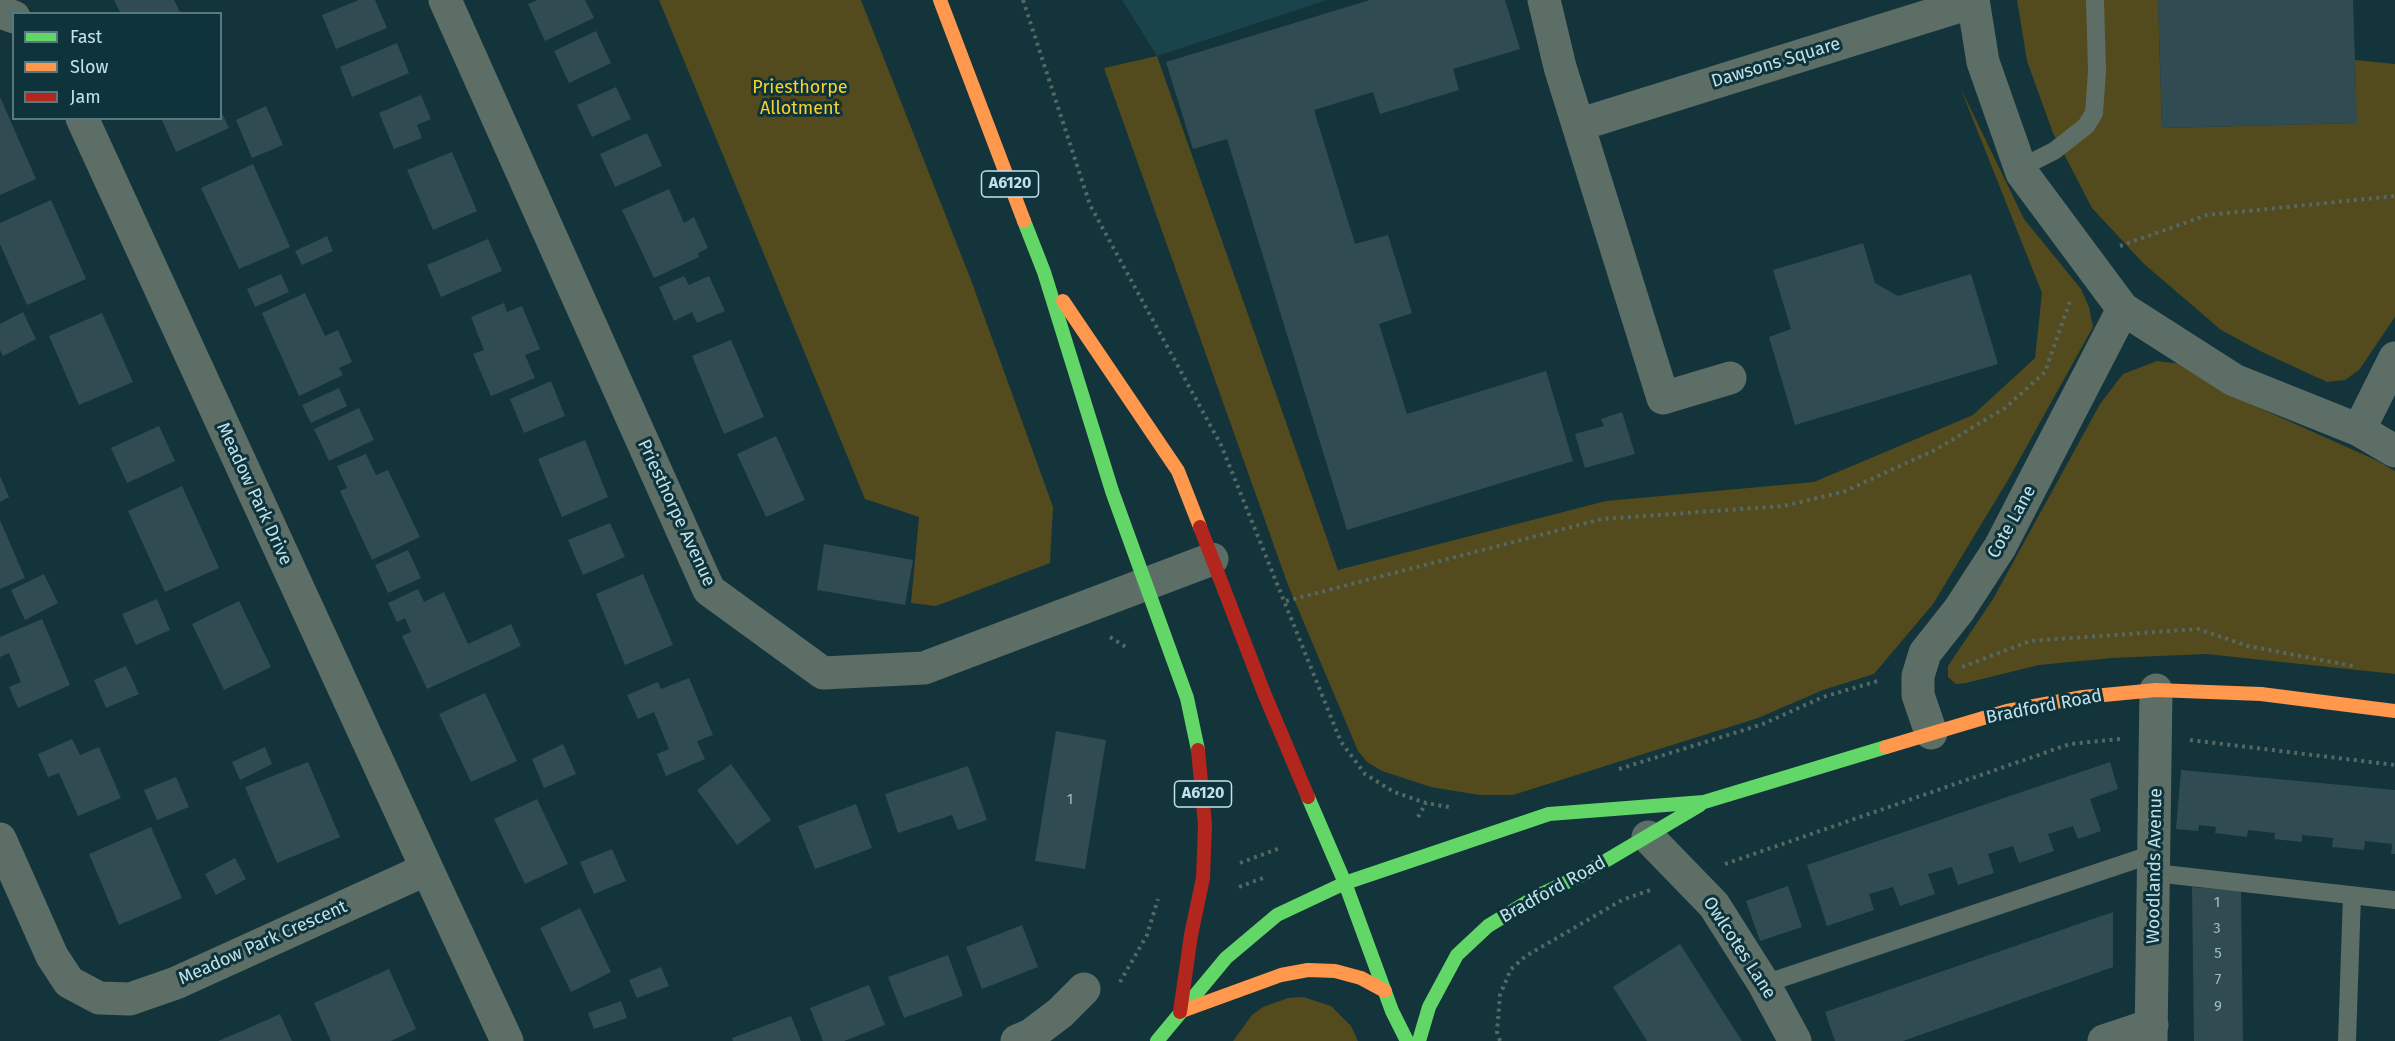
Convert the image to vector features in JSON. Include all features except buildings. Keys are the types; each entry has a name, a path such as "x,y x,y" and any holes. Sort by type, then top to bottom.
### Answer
{"main road":[{"name":"A6120","path":"940,0 1044,272 1112,491 1187,698 1201,763 1205,825 1203,878 1191,935 1180,1012"},
{"name":"A6120","path":"1044,272 1178,471 1264,693 1345,883"},
{"name":"Bradford Road","path":"1157,1041 1226,958 1277,915 1345,883 1549,814 1704,802 2007,711 2083,697 2156,690 2260,694 2395,711"},
{"name":"Bradford Road","path":"1419,1041 1429,1006 1457,955 1488,926 1537,896 1580,876 1648,837 1704,802"},
{"path":"1345,883 1385,991 1407,1041"},
{"path":"1180,1012 1281,975 1308,970 1335,971 1361,978 1385,991"}],"street":[{"name":"Priesthorpe Avenue","path":"445,0 709,590 823,673 924,668 1145,582 1212,559"},
{"path":"1544,0 1578,125 1663,398 1730,378"},
{"path":"1973,1 1983,62 2020,168 2123,309 2234,380 2359,430 2395,451"},
{"name":"Dawsons Square","path":"1578,125 1973,1"},
{"name":"Meadow Park Drive","path":"83,120 427,869"},
{"name":"Cote Lane","path":"1932,733 1918,695 1918,676 1925,653 1959,610 2000,548 2123,309"},
{"path":"2359,430 2395,358"},
{"name":"Woodlands Avenue","path":"2152,1033 2156,863 2156,690"},
{"name":"Owlcotes Lane","path":"1648,837 1689,876 1714,905 1764,984 1795,1041"},
{"name":"Meadow Park Crescent","path":"0,839 52,956 69,982 99,998 130,999 176,983 427,869"},
{"path":"427,869 507,1041"},
{"path":"1017,1041 1031,1035 1084,989"},
{"path":"2104,1041 2152,1033"}],"lane":[{"path":"2020,168 2054,152 2086,126 2094,113 2097,71 2095,0"},
{"path":"1764,984 2156,863 2395,900"},
{"path":"2347,1041 2352,895"}],"path":[{"path":"1023,0 1090,205 1221,445 1287,601 1341,742 1365,774 1394,792 1426,803"},
{"path":"1287,601 1602,519 1783,506 1843,492 1935,450 2006,408 2045,372 2085,258 2207,215 2395,196"},
{"path":"1109,637 1120,642 1133,654"},
{"path":"1500,1041 1497,1032 1500,995 1511,969 1526,956 1622,900 2070,744 2157,736 2395,765"},
{"path":"1238,864 1280,848"},
{"path":"1235,889 1267,876"}],"shaded area":[{"path":"1122,0 1327,0 1157,56"}],"green space":[{"name":"Priesthorpe Allotment","path":"659,0 861,0 971,280 1053,507 1050,563 936,606 911,603 919,517 865,499"},
{"path":"2017,0 2158,0 2162,128 2356,123 2355,60 2395,64 2395,317 2359,370 2345,380 2327,382 2221,330 2143,263 2092,208 2053,133 2027,61"},
{"path":"1157,56 1338,570 1606,501 1814,482 1973,415 2035,358 2042,293 1960,87 2024,219 2081,289 2089,307 2093,327 2008,480 1933,604 1874,674 1823,690 1758,718 1513,795 1479,795 1431,787 1382,771 1367,762 1358,751 1288,585 1104,68"},
{"path":"2157,361 2181,364 2235,397 2378,461 2395,471 2395,674 2206,654 2112,658 2039,665 1956,684 1948,677 1948,666 1993,599 2100,404 2123,374"},
{"path":"1303,997 1331,1006 1351,1026 1358,1041 1233,1041 1252,1015 1263,1007 1288,998"}],"traffic: fast":[{"path":"1024,221 1044,272 1112,491 1187,698 1198,750"},
{"path":"1345,883 1549,814 1704,802 1886,747"},
{"path":"1308,797 1345,883 1392,1011 1407,1041"},
{"path":"1419,1041 1429,1007 1457,955 1488,926 1537,896 1580,876 1700,805"},
{"path":"1157,1041 1226,958 1277,915 1345,883"}],"traffic: slow":[{"path":"940,0 1024,221"},
{"path":"1063,301 1178,471 1200,527"},
{"path":"1886,747 2007,711 2083,697 2156,690 2261,694 2395,711"},
{"path":"1182,1011 1281,975 1308,970 1335,971 1361,978 1385,991"}],"traffic: jam":[{"path":"1200,527 1264,693 1308,797"},
{"path":"1180,1012 1191,935 1203,878 1205,825 1198,750"}]}
